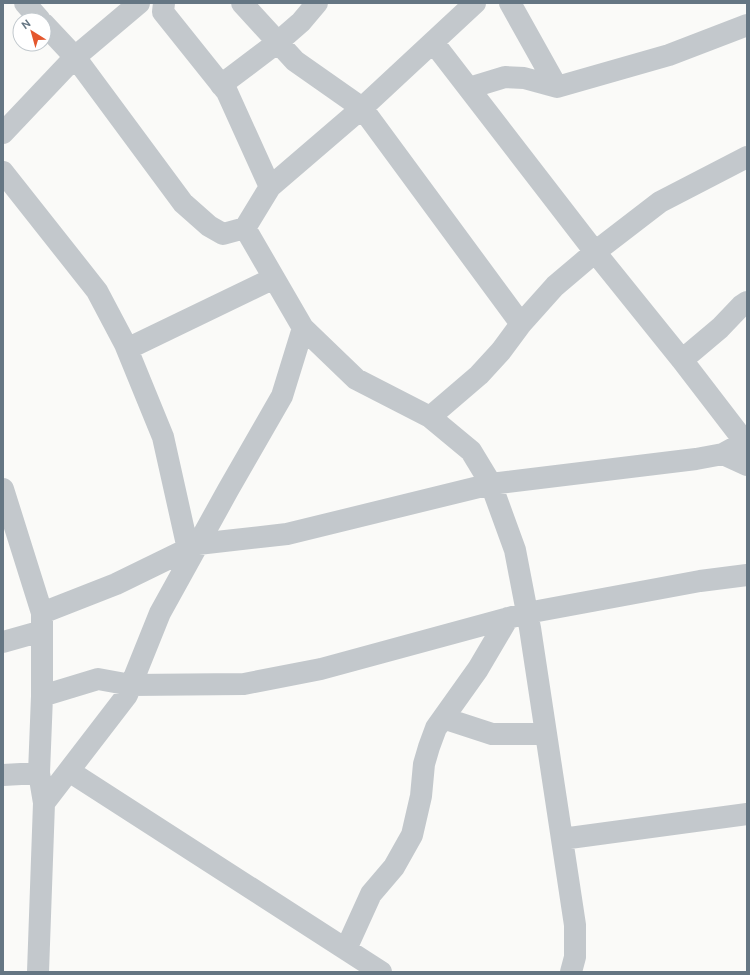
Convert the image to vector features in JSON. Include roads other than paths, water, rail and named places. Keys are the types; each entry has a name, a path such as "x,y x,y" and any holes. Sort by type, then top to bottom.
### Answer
{"street":[{"path":"25,3 33,12"},
{"path":"3,134 75,57 139,3"},
{"path":"164,3 163,12 227,92 270,187"},
{"path":"242,3 295,61 362,108 521,324"},
{"path":"221,85 278,42 301,22 317,3"},
{"path":"52,33 75,57 184,203 209,226 223,234 245,228 270,187 362,108 475,3"},
{"path":"510,3 557,87"},
{"path":"469,88 505,77 524,78 557,87 669,55 747,25"},
{"path":"3,642 116,584 193,547 287,534 491,484 696,459 723,454 746,441 595,252 433,42"},
{"path":"430,417 479,375 555,286 595,252 660,202 747,157"},
{"path":"3,172 97,291 127,349 163,437 193,547"},
{"path":"245,228 303,328 356,378 430,417 471,451 491,484 515,550 518,615 546,734 575,925 575,957 571,972"},
{"path":"127,349 274,278"},
{"path":"682,360 720,328 741,306 747,302"},
{"path":"44,803 127,695 160,613 193,547 282,396 303,328"},
{"path":"723,454 747,465"},
{"path":"3,489 42,622 42,696 39,773 44,803 38,972"},
{"path":"42,696 98,678 131,685 244,684 321,669 518,615 700,581 747,575"},
{"path":"346,949 371,894 394,868 412,834 421,796 424,764 436,728 518,615"},
{"path":"443,718 492,734 546,734"},
{"path":"69,771 381,972"},
{"path":"3,775 39,773"},
{"path":"562,839 747,814"}]}
